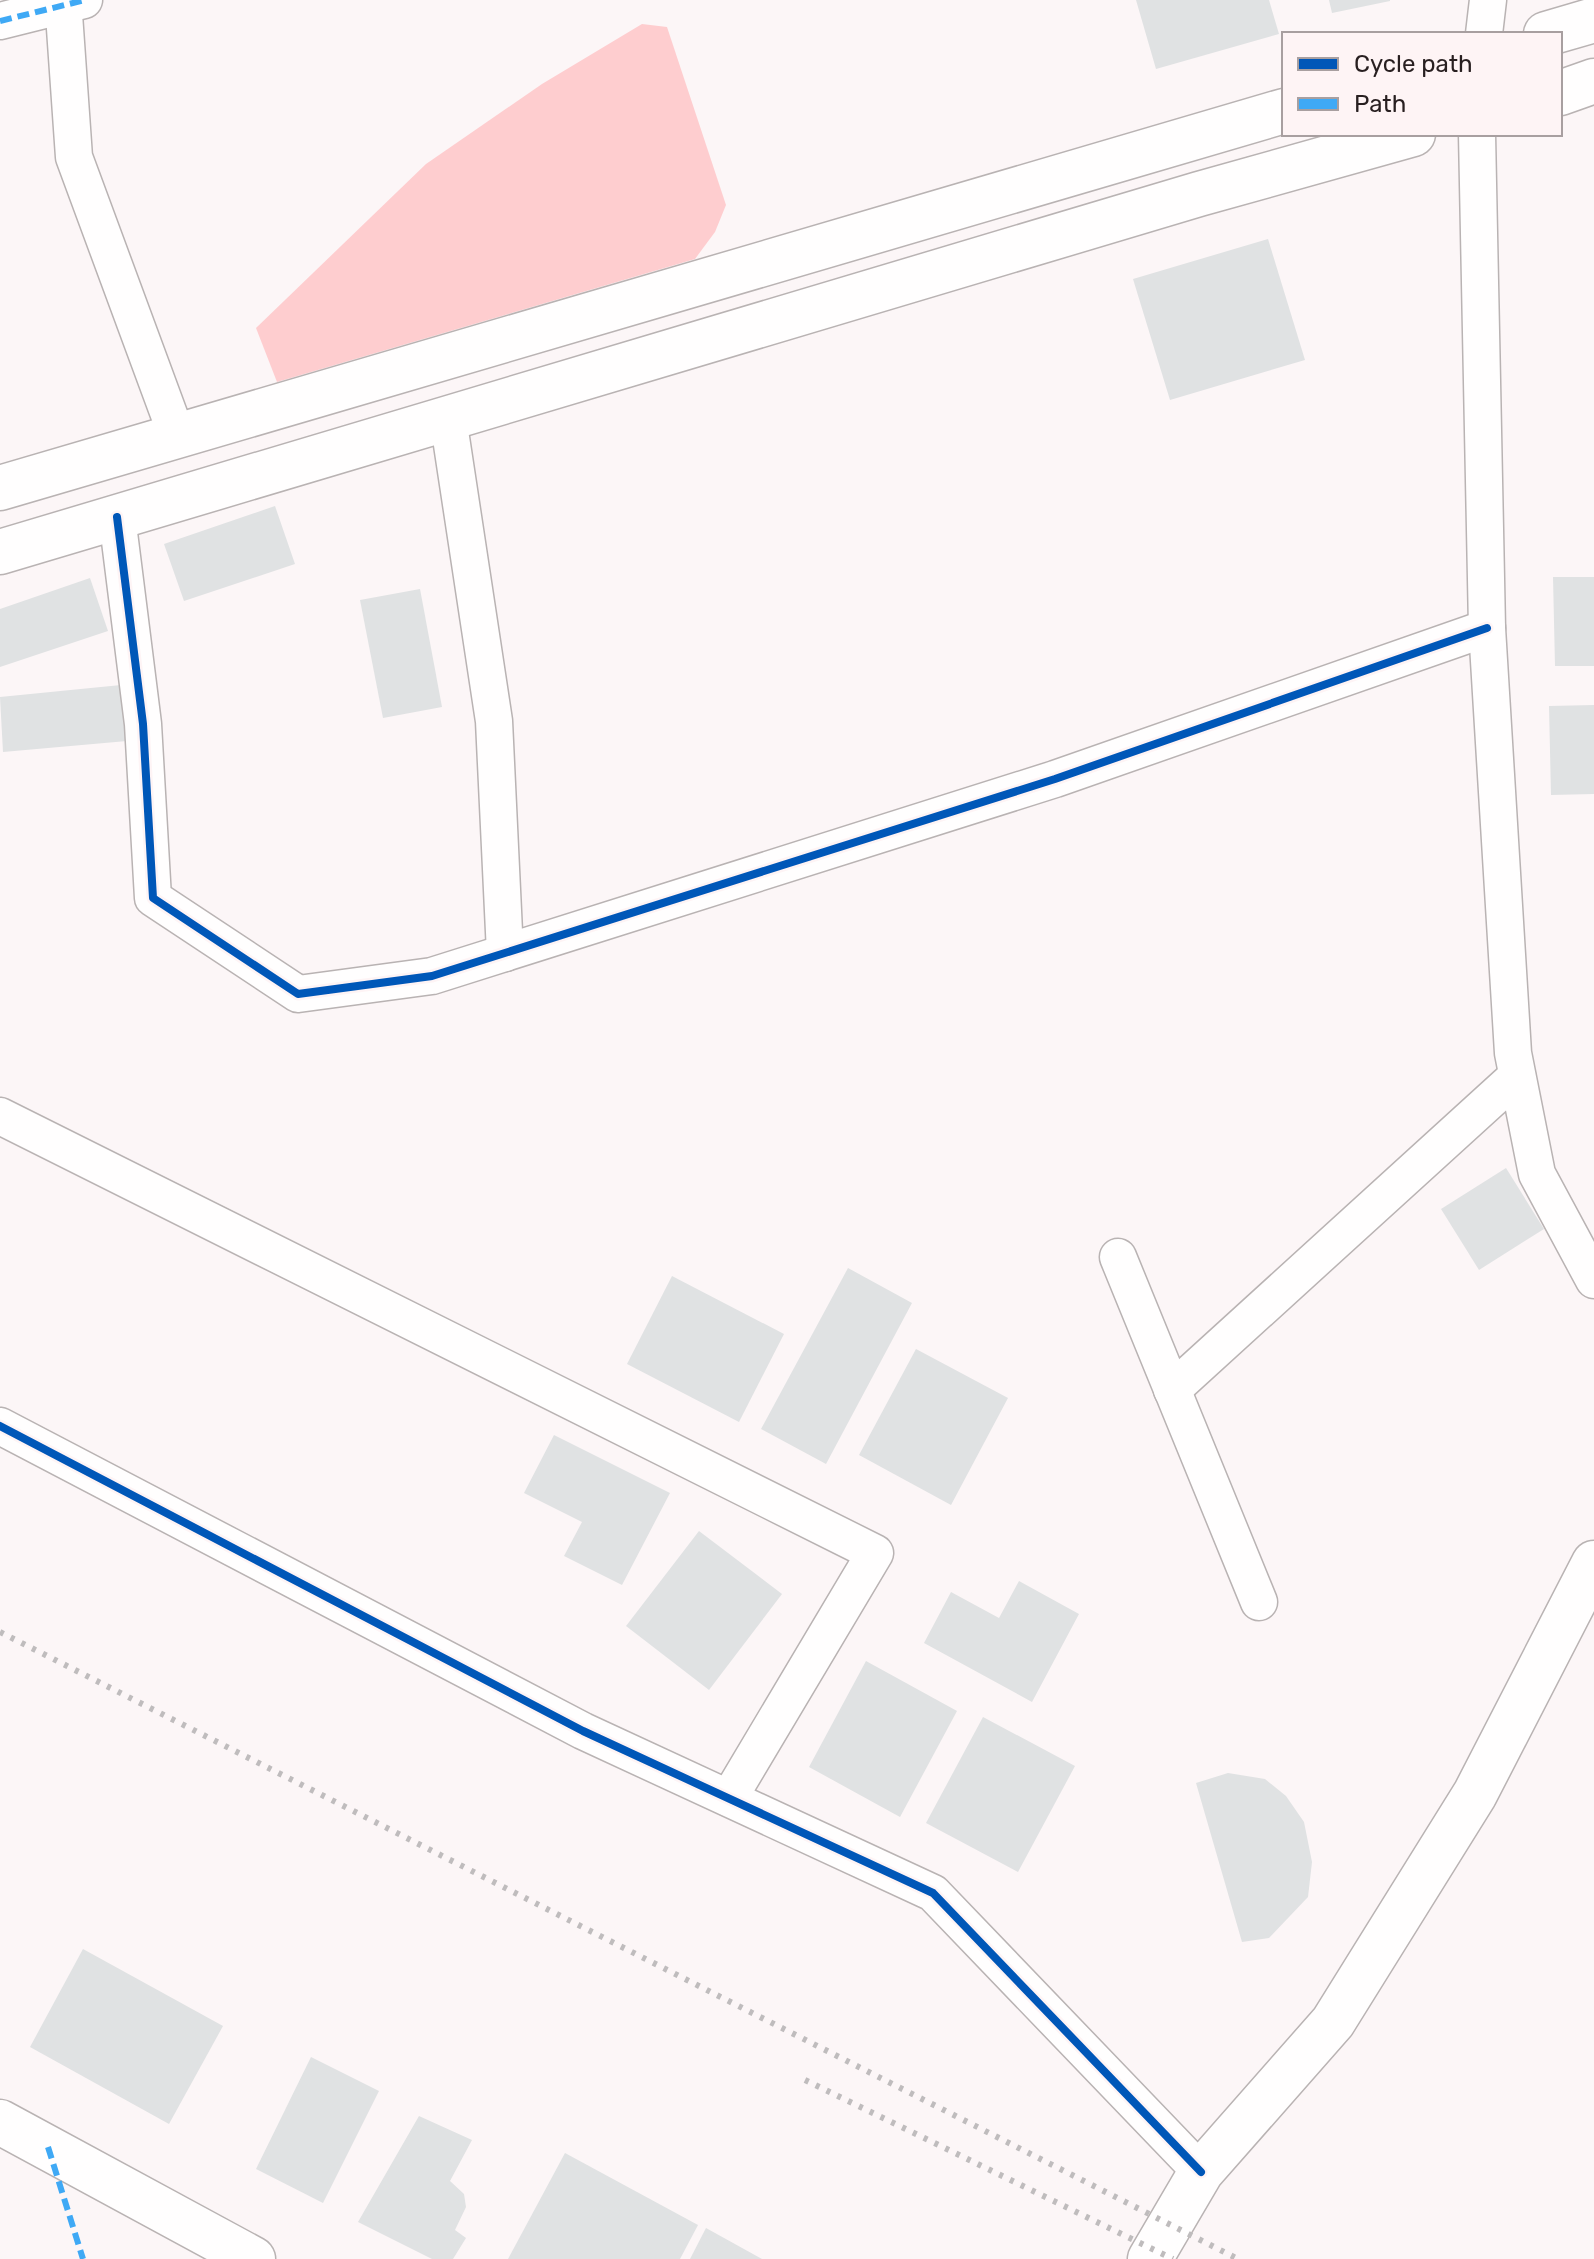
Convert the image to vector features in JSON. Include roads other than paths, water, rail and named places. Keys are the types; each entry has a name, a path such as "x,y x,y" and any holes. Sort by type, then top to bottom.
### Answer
{"main road":[{"path":"1553,32 1594,20"},
{"path":"1562,92 1594,81"},
{"path":"0,488 1282,112"},
{"path":"0,552 1184,198 1406,136"},
{"path":"1150,2259 1201,2172 1333,2022 1475,1794 1594,1563"},
{"path":"0,2122 253,2259"}],"street":[{"path":"1484,32 1488,0"},
{"path":"0,21 70,2 74,157 177,436"},
{"path":"1477,136 1487,628 1513,1053 1537,1174 1594,1280"},
{"path":"448,418 494,721 505,953"},
{"path":"117,517 143,724 153,898 298,994 432,976 1055,779 1487,628"},
{"path":"1172,1390 1517,1076"},
{"path":"0,1116 875,1553 729,1798"},
{"path":"1118,1257 1259,1602"},
{"path":"0,1426 583,1731 933,1893 1201,2172"}],"railway":[{"path":"0,1632 1238,2259"},
{"path":"805,2080 1173,2259"}]}
